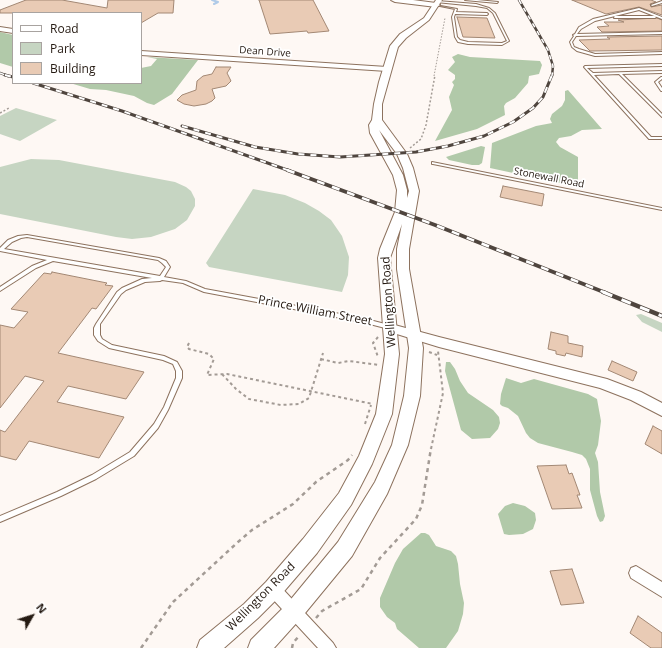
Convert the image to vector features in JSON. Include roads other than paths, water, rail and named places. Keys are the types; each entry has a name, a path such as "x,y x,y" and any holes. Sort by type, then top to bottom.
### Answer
{"highway":[{"path":"395,0 436,2"},
{"path":"418,0 436,2"}],"main road":[{"name":"Wellington Road","path":"208,648 251,611 273,589 310,546 345,499 366,460 378,405 392,354 386,332 384,258 401,209 402,190 398,175 375,133 374,125 377,120 378,104 394,46 403,36 427,19 436,2"},
{"name":"Wellington Road","path":"259,648 294,611 345,549 391,468 406,423 412,396 416,354 415,336 406,294 403,268 405,233 413,199 412,180 402,154 377,120"}],"street":[{"path":"0,29 12,31"},
{"name":"Dean Drive","path":"142,53 387,69"},
{"name":"Prince William Street","path":"386,332 415,336 602,383 636,396 662,410"},
{"path":"636,573 662,590"},
{"path":"273,589 328,648"}],"lane":[{"path":"466,0 497,2"},
{"path":"436,2 476,5 488,8 494,13 508,41 502,44 468,43 459,41 456,37 453,22 455,8 436,2"},
{"path":"652,4 662,2"},
{"path":"662,18 639,10 605,17 583,25 574,35 571,42 573,47 595,55 662,53"},
{"path":"455,13 488,14"},
{"path":"605,17 658,17"},
{"path":"574,35 662,33"},
{"path":"662,64 585,67 650,138 662,138"},
{"path":"592,74 662,72"},
{"path":"620,74 662,116"},
{"path":"662,78 656,82 662,90"},
{"name":"Stonewall Road","path":"433,163 662,209"},
{"path":"0,250 10,241 28,236 159,259 164,262 168,266 160,279 144,280 124,289 119,294 98,324 97,335 100,340 108,346 164,358 175,363 179,371 179,378 166,408 156,426 132,454 94,477 59,494 0,519"},
{"name":"Prince William Street","path":"0,250 188,283 204,290 362,320 386,332"},
{"path":"0,289 34,267 54,259"}],"waterway":[{"path":"212,0 218,2 214,4"}],"railway":[{"path":"519,0 548,50 553,66 552,76"},
{"path":"0,73 6,75"},
{"path":"6,75 12,77"},
{"path":"182,126 255,147 298,154 340,157 416,152 448,146 484,136 513,122 533,108 543,97 552,75"},
{"path":"36,84 122,111 290,171"},
{"path":"287,170 435,225 606,293"},
{"path":"603,292 662,316"}]}
